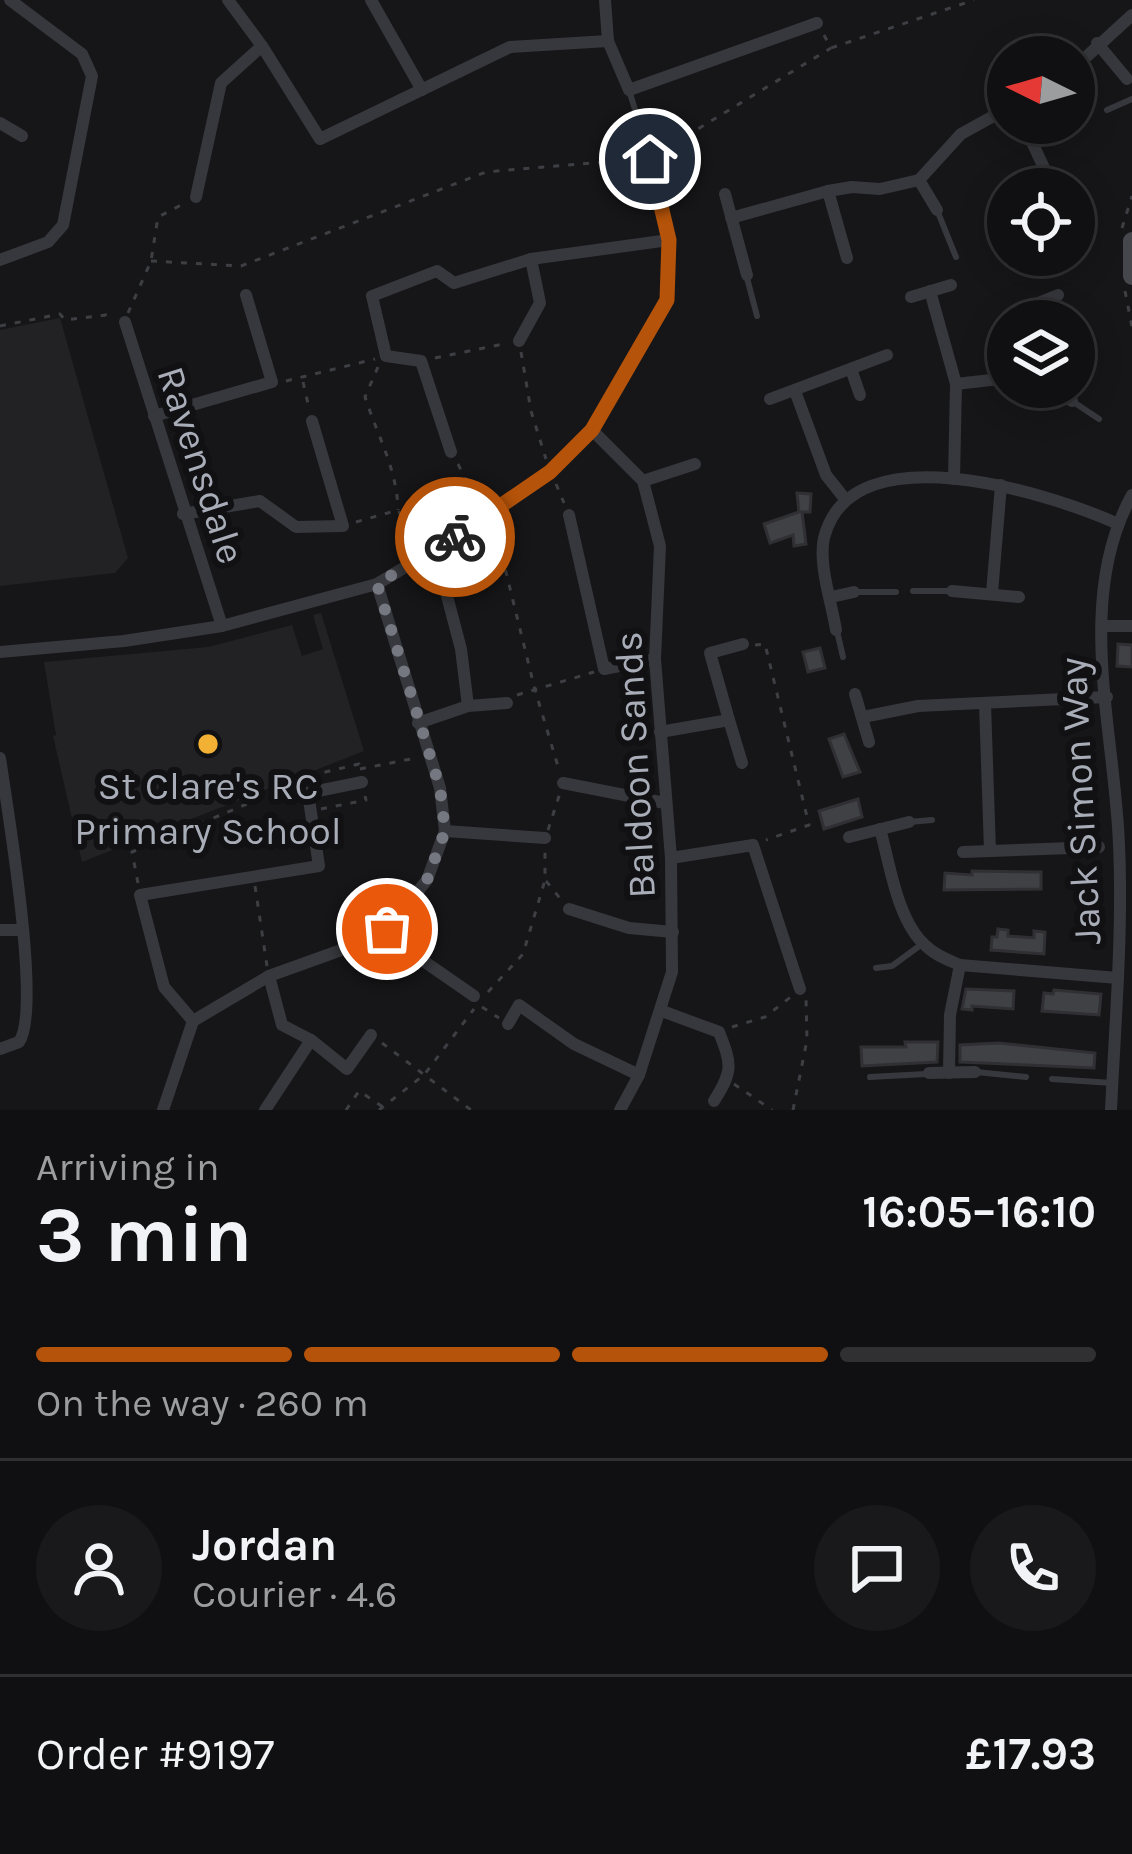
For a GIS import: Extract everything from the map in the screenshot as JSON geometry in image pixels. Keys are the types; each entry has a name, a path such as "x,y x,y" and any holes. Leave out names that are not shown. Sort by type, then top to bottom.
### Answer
{"main road":[{"path":"1132,241 1132,276"}],"street":[{"path":"0,260 48,242 63,225 92,76 82,54 10,0"},
{"path":"228,0 320,139 509,47 608,41"},
{"path":"371,0 422,90"},
{"path":"605,0 608,41 628,90 817,23"},
{"path":"1127,79 1097,43 1132,15"},
{"path":"196,197 221,82 262,46"},
{"path":"731,218 828,191 880,188 920,179 961,134 987,120"},
{"path":"3,129 22,136"},
{"path":"0,652 222,626 377,584 485,519 550,472 592,430 667,300 669,240 650,159"},
{"path":"920,179 937,210"},
{"path":"828,191 847,258"},
{"path":"725,194 747,275"},
{"path":"452,452 422,361 386,356 372,296 437,271 454,283 531,259 669,240"},
{"path":"519,341 540,303 531,259"},
{"path":"911,298 951,285"},
{"path":"930,291 956,383 954,478"},
{"path":"154,416 272,382 246,295"},
{"path":"1048,300 1058,295"},
{"name":"Ravensdale","path":"125,322 222,626"},
{"path":"770,399 887,355"},
{"path":"851,369 860,395"},
{"path":"956,383 987,380"},
{"path":"794,391 826,475 845,499"},
{"path":"184,514 260,501 296,527 343,526 312,421"},
{"path":"592,430 643,481 695,464"},
{"path":"836,630 822,544 832,514 845,499 887,481 954,478 1001,485 1048,496 1116,523"},
{"name":"Baldoon Sands","path":"620,1110 639,1075 662,1011 672,972 674,932 656,659 660,546 643,481"},
{"path":"992,593 1001,485"},
{"name":"Jack Simon Way","path":"1111,1110 1126,846 1102,626 1116,523 1132,495"},
{"path":"569,515 604,669 656,659"},
{"path":"163,1110 193,1021 269,976 387,929 427,880 445,831 440,788 377,584"},
{"path":"952,591 1019,596"},
{"path":"831,597 854,592"},
{"path":"447,596 461,649 468,706"},
{"path":"1102,626 1132,626"},
{"path":"742,764 710,653 743,644"},
{"path":"855,694 869,742"},
{"path":"863,718 917,706 1108,697"},
{"path":"418,723 468,706 507,703"},
{"path":"985,704 990,851"},
{"path":"660,732 730,721"},
{"path":"0,758 22,930 26,1030 19,1042 0,1049"},
{"path":"193,1021 164,987 140,895 319,866 308,793 361,776"},
{"path":"563,783 665,803"},
{"path":"849,837 909,822"},
{"path":"880,829 907,918 922,944 960,965 1118,978"},
{"path":"445,831 545,838"},
{"path":"671,858 753,845 800,989"},
{"path":"963,852 1099,848"},
{"path":"569,909 629,928 674,932"},
{"path":"387,929 476,1000"},
{"path":"0,930 22,930"},
{"path":"949,1073 950,1015 960,965"},
{"path":"269,976 282,1025 311,1040 346,1069 371,1035"},
{"path":"508,1024 519,1005 574,1044 639,1075"},
{"path":"662,1011 719,1032 730,1061 728,1079 714,1101"},
{"path":"265,1110 311,1040"},
{"path":"929,1073 975,1072"}],"lane":[{"path":"1107,110 1132,97 1127,79"},
{"path":"628,90 650,159"},
{"path":"937,210 956,257"},
{"path":"747,275 757,316"},
{"path":"1082,408 1099,419"},
{"path":"914,591 952,591"},
{"path":"854,592 896,592"},
{"path":"836,630 843,657"},
{"path":"909,822 932,820"},
{"path":"876,968 892,966 922,944"},
{"path":"975,1072 1026,1077"},
{"path":"870,1077 929,1073"},
{"path":"1052,1078 1112,1083"}],"path":[{"path":"151,260 241,266 486,172 650,159 831,48 974,0"},
{"path":"817,23 831,48"},
{"path":"0,326 60,314 64,320 106,315 125,322 151,260 158,217 196,197"},
{"path":"422,361 519,341 531,411 569,515"},
{"path":"272,382 302,380 386,356"},
{"path":"386,356 365,397 397,478 398,510 447,596"},
{"path":"302,380 312,421"},
{"path":"346,1110 359,1091 381,1109 424,1075 476,1000 523,954 545,880 545,838 563,783 502,556 452,452"},
{"path":"343,526 398,510"},
{"path":"743,644 765,644 809,825 753,845"},
{"path":"507,703 513,696 604,669"},
{"path":"140,895 132,852 321,773 359,764 361,776"},
{"path":"254,879 269,976"},
{"path":"545,880 569,909"},
{"path":"719,1032 765,1017 800,989 808,1003 808,1022 793,1110"},
{"path":"476,1000 508,1024"},
{"path":"371,1035 471,1110"},
{"path":"728,1079 772,1110"}],"shaded area":[{"path":"60,318 128,558 115,573 0,586 0,330"},
{"name":"St Clare's RC Primary School","path":"321,613 364,751 82,862 53,736 44,662 208,647 292,625 302,656 323,649 313,615"}],"building":[{"path":"797,493 811,494 810,512 802,512 806,544 794,546 793,535 770,543 764,524 799,512"},
{"path":"1118,644 1132,645 1132,667 1117,666"},
{"path":"820,648 825,668 808,672 803,652"},
{"path":"844,734 860,772 843,777 829,739"},
{"path":"858,799 862,817 824,829 819,811"},
{"path":"972,871 1041,872 1041,889 944,890 945,873 972,875"},
{"path":"998,929 1008,930 1008,936 1034,938 1034,931 1045,932 1044,954 991,950"},
{"path":"966,989 1014,991 1013,1009 962,1009"},
{"path":"1044,993 1101,994 1099,1015 1042,1011"},
{"path":"905,1042 938,1042 937,1062 862,1066 861,1047 906,1047"},
{"path":"998,1043 1095,1053 1094,1068 960,1062 960,1045"}],"way so far":[{"path":"387,929 427,880 445,831 440,788 377,584 455,537"}],"place":[{"name":"St Clare's RC Primary School","path":"208,744"}],"route":[{"path":"455,537 550,472 592,430 667,300 669,240 650,159"}]}
